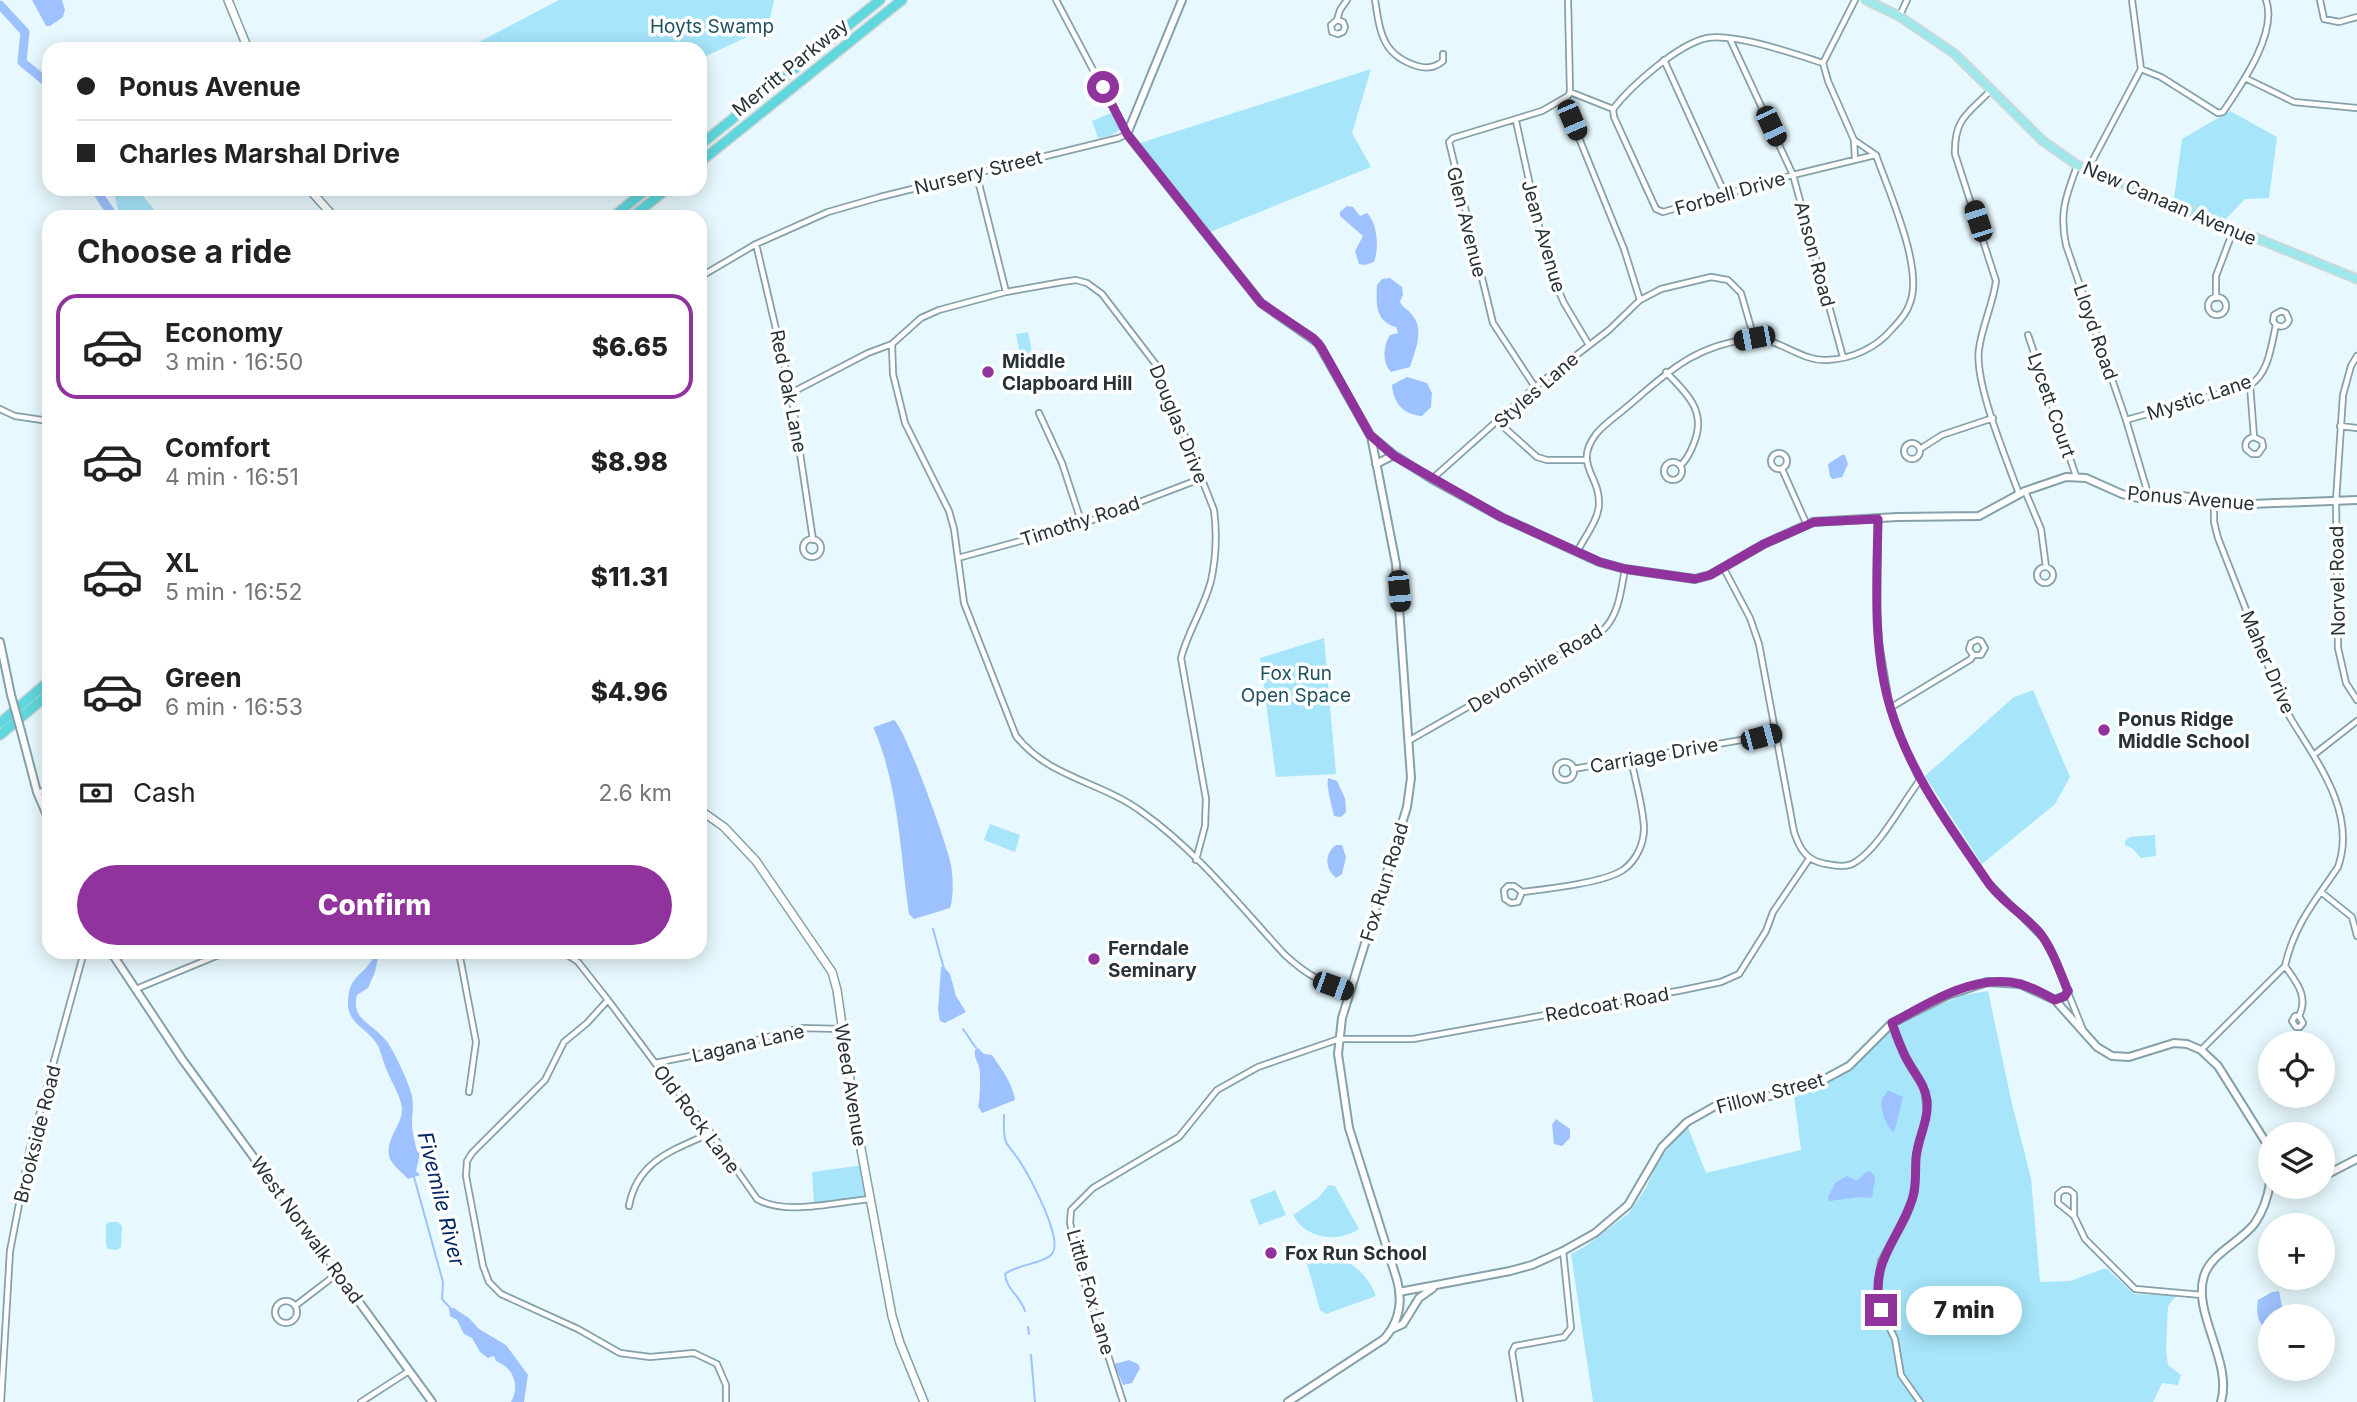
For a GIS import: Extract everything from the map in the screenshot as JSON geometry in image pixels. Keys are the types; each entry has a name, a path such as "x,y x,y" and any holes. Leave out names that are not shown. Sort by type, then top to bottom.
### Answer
{"highway":[{"name":"Merritt Parkway","path":"707,139 880,0"},
{"name":"Merritt Parkway","path":"707,156 902,0"},
{"path":"622,210 638,196"},
{"path":"641,210 658,196"},
{"path":"0,723 42,687"},
{"path":"0,735 42,700"}],"main road":[{"path":"228,0 245,42"},
{"name":"New Canaan Avenue","path":"1866,0 1899,16 1955,54 2043,141 2077,165 2357,279"},
{"path":"315,196 328,210"},
{"name":"Weed Avenue","path":"707,815 724,827 756,861 827,962 835,981 870,1199 894,1327 924,1402"}],"street":[{"path":"1055,0 1127,134 1261,303 1313,338 1321,347 1370,435 1394,456 1433,480 1501,517 1577,553 1625,569 1695,579 1710,575 1807,525 1840,519 1979,516 2022,492 2053,480 2076,476"},
{"path":"1127,134 1182,0"},
{"path":"1337,20 1347,0"},
{"path":"1375,0 1384,41 1392,54 1424,68 1437,66 1443,61 1443,54"},
{"path":"1568,0 1570,92 1613,109 1664,60 1706,38 1730,39 1823,63"},
{"path":"1855,0 1823,63 1854,140 1855,159"},
{"path":"1899,16 1908,0"},
{"path":"2088,169 2141,69 2132,0"},
{"path":"2141,69 2170,82 2218,113 2223,112 2245,78 2268,27 2270,11 2266,0"},
{"path":"2320,0 2324,19 2339,22 2357,17"},
{"name":"Anson Road","path":"1730,39 1793,175 1843,357"},
{"path":"1664,60 1725,194"},
{"path":"2245,78 2294,102 2357,108"},
{"path":"1992,89 1958,125 1955,137 1955,154 1996,281 1979,347 1978,362 1993,418 2022,492 2041,529 2046,567"},
{"name":"Glen Avenue","path":"1535,387 1493,323 1449,142 1453,138 1516,121 1563,101 1570,92"},
{"path":"1563,101 1623,248 1640,300"},
{"name":"Forbell Drive","path":"1613,109 1614,117 1656,209 1663,212 1793,175 1876,155"},
{"name":"Jean Avenue","path":"1516,121 1540,231 1557,287 1589,345"},
{"name":"Nursery Street","path":"707,273 756,244 828,212 1127,134"},
{"path":"1577,553 1600,505 1597,487 1586,460 1588,449 1597,433 1666,372 1700,353 1754,338 1809,358 1825,360 1866,351 1884,339 1911,302 1909,251 1876,155 1854,140"},
{"name":"Lloyd Road","path":"2077,165 2063,206 2062,225 2066,245 2126,420 2149,498"},
{"path":"976,172 1006,292"},
{"path":"2216,298 2216,276 2233,230"},
{"name":"Red Oak Lane","path":"756,244 791,393 813,540"},
{"name":"Styles Lane","path":"1433,480 1535,387 1622,318 1640,300 1661,289 1721,277 1728,280 1741,293 1754,338"},
{"name":"Douglas Drive","path":"791,393 868,353 892,344 921,318 939,310 1006,292 1076,280 1087,283 1102,294 1157,366 1214,510 1215,551 1211,581 1181,657 1206,799 1205,826 1196,860"},
{"name":"Mystic Lane","path":"2126,420 2250,385 2262,374 2276,325"},
{"name":"Lycett Court","path":"2028,335 2076,476"},
{"path":"892,344 893,374 905,423 949,511 964,603 1016,736 1045,764 1113,793 1142,811 1174,837 1302,970 1317,980 1350,992"},
{"name":"Norvel Road","path":"2357,356 2351,366 2343,395 2336,500 2338,648 2346,683 2357,700"},
{"path":"1666,372 1681,387 1699,416 1700,429 1680,467"},
{"path":"2250,385 2254,437"},
{"path":"0,409 15,416 42,420"},
{"path":"1039,413 1062,463 1082,524"},
{"path":"1920,449 1942,435 1993,418"},
{"path":"1498,422 1537,457 1547,460 1586,460"},
{"path":"2340,426 2357,428"},
{"name":"Fox Run Road","path":"1370,435 1396,564 1411,778 1407,807 1350,992 1339,1039 1338,1061 1349,1128 1399,1292"},
{"path":"2254,437 2260,439 2263,447 2255,454 2247,452 2245,446 2247,441 2254,437"},
{"path":"1376,464 1394,456"},
{"path":"1782,469 1807,525"},
{"name":"Ponus Avenue","path":"2076,476 2095,481 2131,497 2181,496 2251,504 2357,500"},
{"name":"Timothy Road","path":"958,558 1082,524 1200,479"},
{"name":"Maher Drive","path":"2214,499 2214,522 2218,538 2279,694 2290,718 2316,753 2340,793"},
{"path":"1878,519 1879,632 1890,708 1905,748 1920,780 1988,882 2044,939 2083,1031"},
{"path":"1723,567 1750,618 1759,644 1794,832 1799,847 1810,859 1842,867 1857,862 1876,842 1920,780"},
{"name":"Devonshire Road","path":"1410,740 1604,629 1615,612 1625,569"},
{"path":"0,642 4,685 11,695 42,804"},
{"path":"1890,708 1973,655"},
{"path":"2316,753 2357,721"},
{"name":"Carriage Drive","path":"1573,769 1776,734"},
{"path":"1522,892 1518,902 1505,899 1504,890 1507,886 1514,886 1522,892 1601,878 1622,870 1639,852 1644,827 1630,758"},
{"name":"Carriage Drive","path":"1563,762 1570,764 1573,769 1572,776 1565,780 1559,778 1556,771 1558,765 1563,762"},
{"path":"37,792 42,792"},
{"path":"2258,1130 2218,1066 2201,1050 2285,966 2295,931 2342,861 2349,835 2348,818"},
{"name":"Redcoat Road","path":"1339,1039 1413,1039 1721,982 1739,974 1766,931 1773,912 1810,859"},
{"path":"2321,892 2352,917 2357,936"},
{"name":"Brookside Road","path":"1,1402 10,1251 29,1153 82,959"},
{"name":"West Norwalk Road","path":"116,959 182,1059 432,1402"},
{"path":"136,989 209,959"},
{"path":"460,959 476,1042 469,1093"},
{"name":"Old Rock Lane","path":"573,959 712,1133 748,1189 765,1204 787,1208 870,1199"},
{"path":"2285,966 2300,986 2303,1008 2299,1016"},
{"name":"Fillow Street","path":"1399,1292 1526,1267 1563,1251 1595,1233 1628,1205 1662,1147 1687,1122 1732,1100 1770,1096 1823,1080 1849,1066 1892,1023 1948,995 1987,982 2020,984 2055,1000 2102,1051 2118,1057 2134,1056 2174,1043 2184,1043 2201,1050"},
{"path":"2055,1000 2065,996 2068,991"},
{"path":"608,1000 587,1023 564,1042 545,1080 480,1143 467,1161 466,1176 483,1266 489,1282 501,1294 578,1329 620,1353 650,1357 694,1353 717,1364 726,1385 726,1402"},
{"path":"1892,1023 1904,1054 1924,1088 1927,1112 1916,1155 1915,1191 1906,1217 1881,1261 1878,1293 1881,1310 1895,1339 1901,1375 1920,1402"},
{"name":"Lagana Lane","path":"655,1063 725,1049 800,1028 842,1030"},
{"name":"Little Fox Lane","path":"1123,1402 1085,1284 1070,1223 1071,1210 1093,1188 1178,1138 1217,1090 1229,1082 1258,1067 1339,1039"},
{"path":"629,1206 632,1187 652,1163 712,1133"},
{"path":"2335,1170 2357,1159"},
{"path":"2074,1216 2074,1194 2063,1190 2058,1194 2058,1203 2074,1216 2085,1239 2135,1289 2202,1295"},
{"path":"2221,1402 2224,1390 2222,1374 2202,1295 2204,1276 2210,1265 2255,1223 2267,1199"},
{"path":"1520,1402 1512,1353 1515,1346 1564,1337 1571,1328 1563,1251"},
{"path":"295,1306 338,1273"},
{"path":"1288,1402 1403,1324 1419,1298 1434,1286"},
{"path":"1392,1329 1399,1308 1399,1292"},
{"path":"286,1301 295,1306 296,1316 291,1321 278,1319 275,1312 280,1303 286,1301"},
{"path":"1399,1308 1413,1308"},
{"path":"361,1402 409,1371"}],"green space":[{"name":"Hoyts Swamp","path":"559,0 774,0 768,27 707,56 707,42 479,42"},
{"path":"1371,69 1352,133 1371,167 1210,232 1167,176 1134,145"},
{"path":"2230,111 2277,137 2269,198 2245,199 2223,222 2174,199 2182,139"},
{"path":"1113,112 1122,129 1098,138 1092,121"},
{"path":"115,196 144,196 154,210 118,210"},
{"path":"1028,332 1033,357 1021,359 1016,334"},
{"name":"Fox Run Open Space","path":"1324,638 1336,774 1276,777 1260,658"},
{"path":"2033,690 2070,777 2055,804 1982,864 1925,776 2014,697"},
{"path":"990,824 1020,835 1015,852 984,840"},
{"path":"2155,835 2156,856 2141,858 2125,845 2125,841 2130,837"},
{"path":"1988,991 2031,1178 2040,1282 2070,1281 2106,1268 2134,1294 2176,1296 2168,1306 2166,1349 2168,1365 2181,1375 2178,1385 2162,1383 2153,1402 1593,1402 1571,1254 1586,1246 1629,1213 1646,1188 1658,1161 1687,1125 1706,1173 1801,1150 1794,1096 1847,1072 1898,1023 1963,995"},
{"path":"864,1165 869,1196 814,1203 812,1172"},
{"path":"1329,1185 1335,1186 1359,1229 1332,1237 1314,1234 1298,1223 1293,1215 1318,1198"},
{"path":"1275,1190 1286,1215 1259,1225 1250,1200"},
{"path":"118,1222 122,1226 121,1247 117,1250 108,1249 106,1245 106,1224"},
{"path":"1322,1256 1340,1259 1355,1267 1362,1273 1376,1296 1326,1314 1320,1310 1306,1260"}],"shaded area":[{"path":"32,0 62,0 65,10 63,17 46,26"},
{"path":"1347,206 1353,207 1360,216 1367,213 1371,218 1377,244 1374,262 1359,264 1355,251 1363,236 1340,216 1340,212"},
{"path":"1390,278 1402,287 1400,302 1418,327 1410,367 1391,372 1386,364 1385,349 1390,335 1398,333 1396,327 1380,316 1377,298 1377,285 1382,279"},
{"path":"1407,377 1427,383 1432,393 1431,407 1422,416 1405,410 1395,397 1392,385"},
{"path":"1845,455 1848,464 1842,477 1833,479 1830,477 1828,464"},
{"path":"894,720 907,743 925,788 951,865 953,893 950,908 914,919 909,914 894,797 874,729"},
{"path":"1328,778 1337,781 1345,798 1346,812 1341,817 1334,816 1328,792"},
{"path":"1336,845 1342,845 1346,857 1342,874 1336,878 1327,862 1329,853"},
{"path":"373,959 378,959 368,988 357,995 357,1011 390,1046 410,1091 413,1103 412,1130 420,1154 416,1171 420,1175 408,1179 392,1162 389,1152 391,1139 400,1121 400,1099 376,1042 349,1013 350,988"},
{"path":"941,967 950,974 956,996 966,1012 945,1023 940,1021 938,1011"},
{"path":"978,1048 984,1054 992,1055 1009,1082 1015,1100 982,1113 978,1106 980,1074 975,1050"},
{"path":"1888,1090 1903,1097 1893,1132 1886,1122 1882,1107 1882,1099"},
{"path":"1556,1119 1570,1129 1570,1138 1562,1146 1554,1144 1552,1125"},
{"path":"1870,1171 1875,1177 1872,1198 1829,1201 1828,1197 1836,1182 1847,1176 1857,1181"},
{"path":"2279,1291 2282,1304 2258,1304 2258,1315 2257,1307 2258,1300"},
{"path":"449,1308 454,1308 479,1329 506,1345 528,1375 524,1402 511,1402 515,1383 510,1372 496,1361 494,1356 488,1358 480,1352 472,1338 464,1334 457,1320 450,1316"},
{"path":"1129,1360 1140,1368 1132,1383 1123,1385 1114,1364"}],"waterway":[{"name":"Fivemile River","path":"0,5 25,32 22,62 42,78"},
{"name":"Fivemile River","path":"100,196 109,210"},
{"path":"933,929 944,969"},
{"path":"963,1029 976,1048"},
{"path":"1004,1115 1006,1142 1037,1193 1054,1237 1051,1255 1005,1274 1008,1284 1025,1311"},
{"name":"Fivemile River","path":"414,1177 443,1282 442,1299 451,1309"},
{"path":"1028,1327 1029,1334"},
{"path":"1031,1355 1035,1402"}],"place":[{"name":"Middle Clapboard Hill","path":"988,372"},
{"name":"Ponus Ridge Middle School","path":"2104,730"},
{"name":"Ferndale Seminary","path":"1094,959"},
{"name":"Fox Run School","path":"1271,1253"}],"route":[{"path":"1103,87 1127,134 1261,303 1313,338 1321,347 1370,435 1394,456 1433,480 1501,517 1600,562 1687,579 1710,575 1764,544 1814,522 1878,519 1877,611 1883,670 1890,708 1905,748 1920,780 1988,882 2044,939 2068,991 2065,996 2055,1000 2020,984 1987,982 1928,1003 1892,1023 1904,1054 1924,1088 1927,1112 1916,1155 1913,1199 1881,1261 1878,1293 1881,1310"}]}
